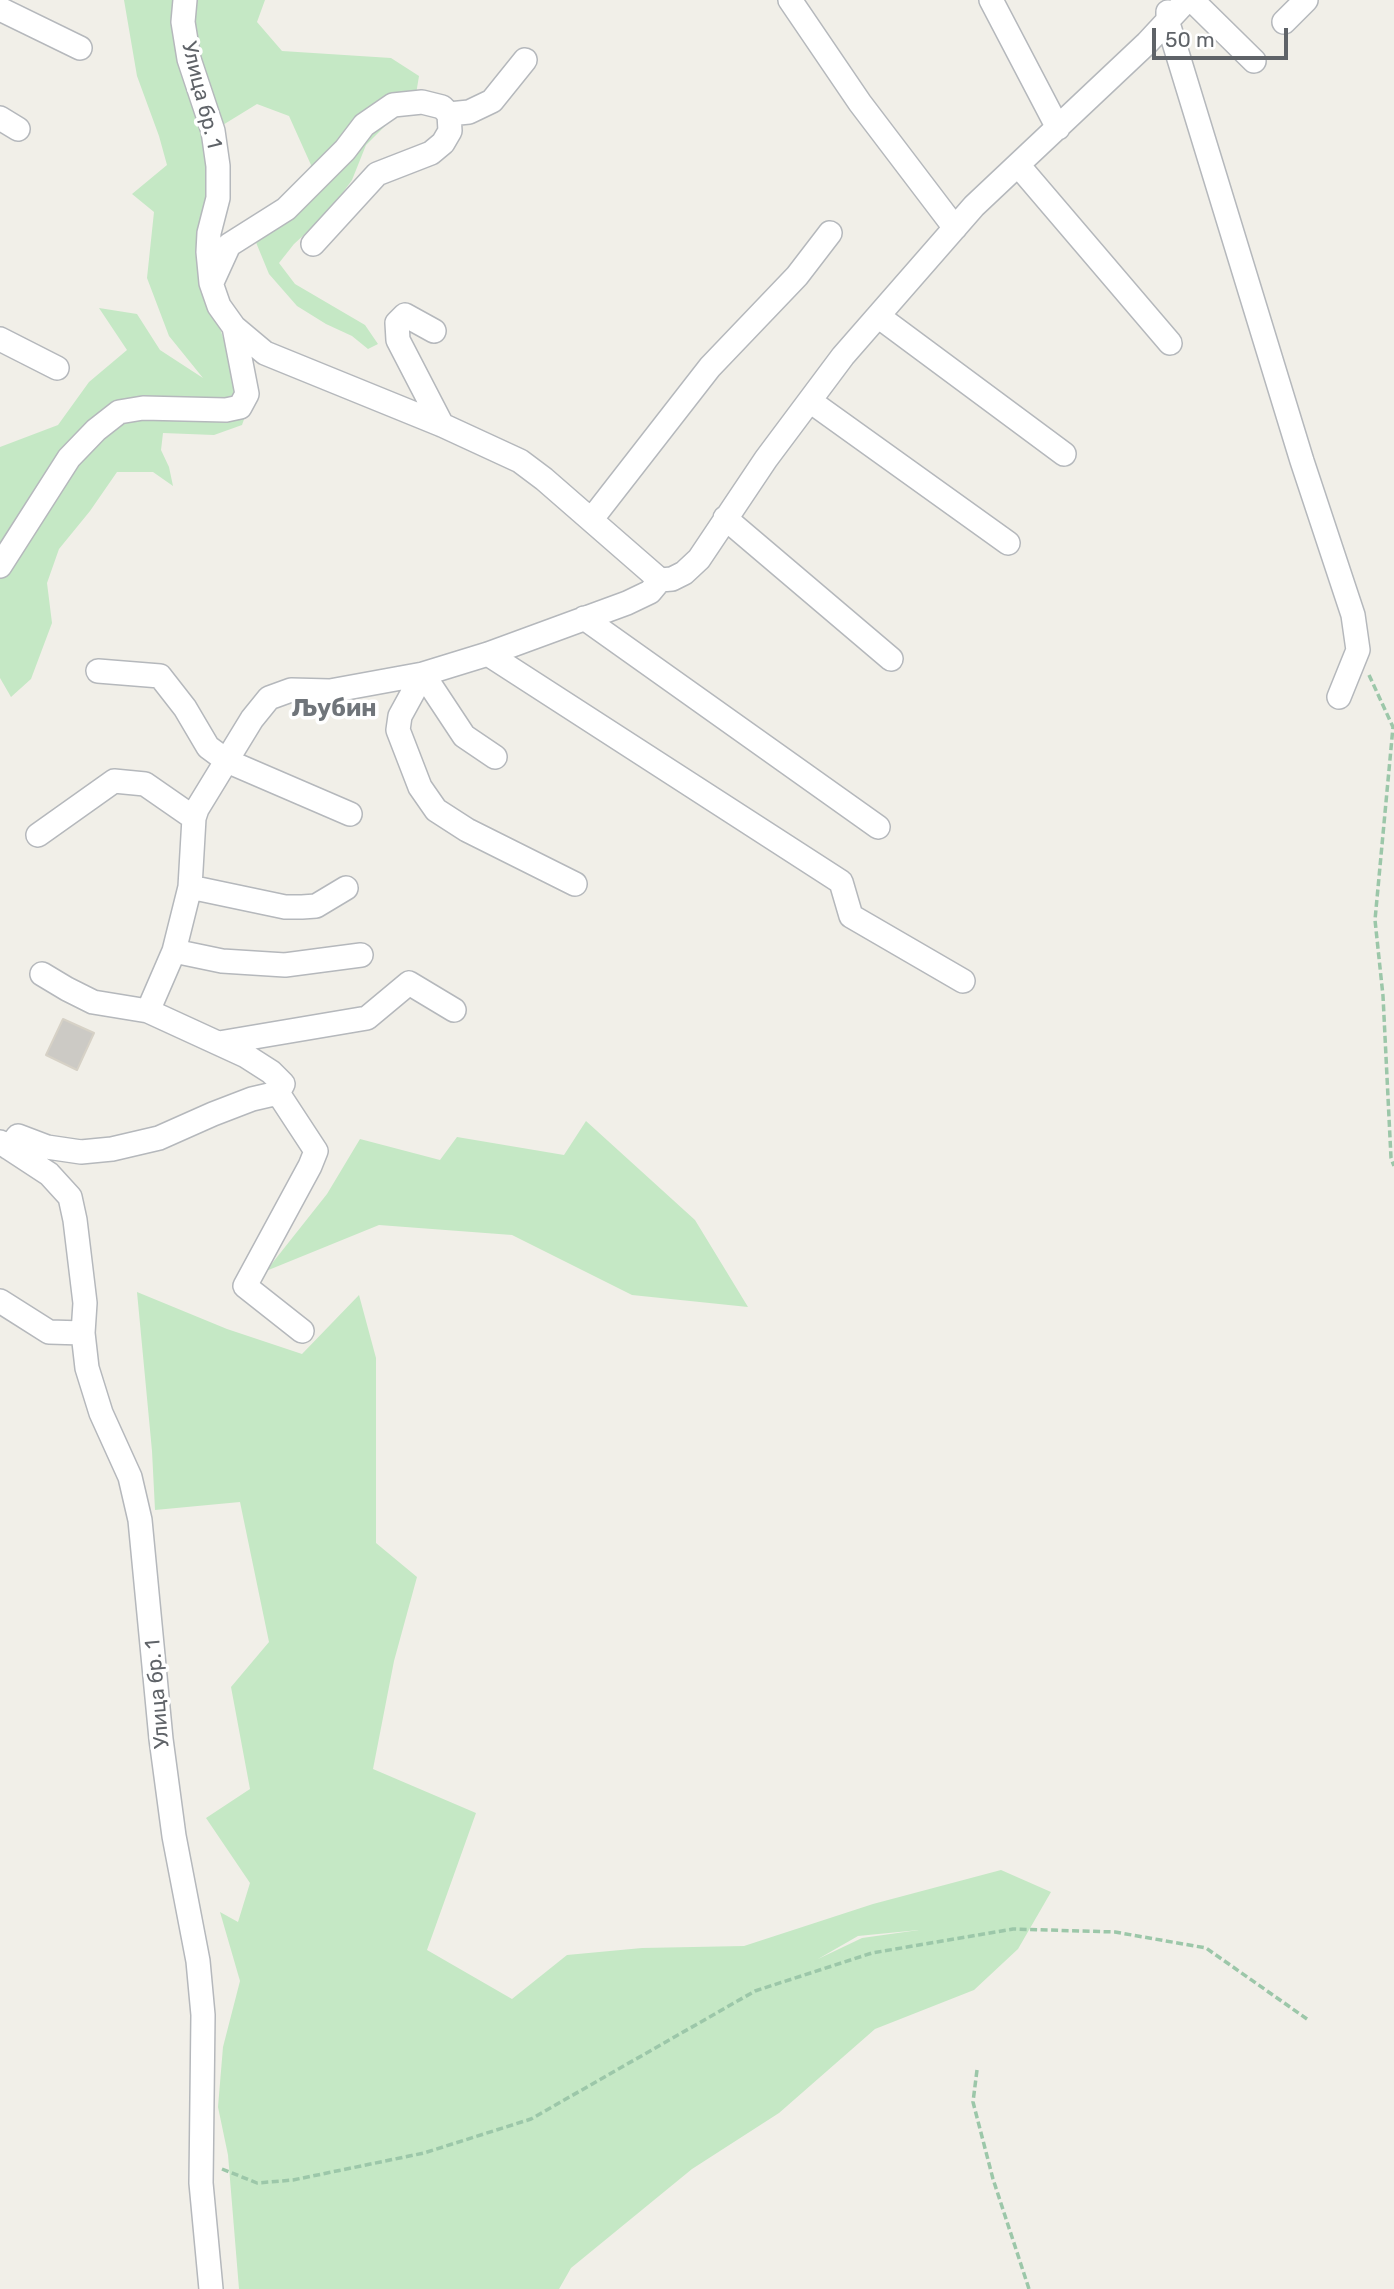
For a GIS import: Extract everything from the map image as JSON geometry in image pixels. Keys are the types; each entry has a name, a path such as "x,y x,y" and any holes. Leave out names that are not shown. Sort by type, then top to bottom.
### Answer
{"street":[{"name":"Улица бр. 1","path":"0,566 69,458 96,430 119,412 142,408 226,410 240,407 247,394 234,327 219,306 212,283 208,252 209,233 218,198 218,166 213,131 189,60 183,22 185,0"},
{"path":"790,0 860,103 955,228"},
{"path":"991,0 1058,128"},
{"path":"148,1011 174,951 190,887 194,818 201,800 252,719 269,698 291,690 330,691 423,674 488,654 627,603 650,592 660,580 671,579 684,573 699,559 725,518 843,356 974,206 1058,128 1168,11 1190,0 1254,61"},
{"path":"1284,22 1306,0"},
{"path":"0,9 80,48"},
{"path":"1168,11 1303,461 1353,615 1358,650 1339,697"},
{"path":"449,114 470,113 492,101 525,60"},
{"path":"212,283 229,245 286,209 345,150 364,125 393,105 422,102 442,107 449,114 450,131 443,143 431,153 377,174 313,244"},
{"path":"1018,165 1170,343"},
{"path":"591,520 710,367 797,276 830,233"},
{"path":"434,331 405,315 397,323 398,340 442,425"},
{"path":"878,316 1064,454"},
{"path":"234,327 265,354 442,425 520,461 660,580"},
{"path":"0,338 57,368"},
{"path":"810,401 1008,543"},
{"path":"725,518 891,659"},
{"path":"583,618 878,827"},
{"path":"488,654 841,882 851,916 963,981"},
{"path":"98,671 160,676 185,708 208,747 227,761 350,814"},
{"path":"423,674 464,736 495,757"},
{"path":"423,674 400,716 398,730 419,787 436,810 467,830 575,884"},
{"path":"38,835 114,781 145,783 194,818"},
{"path":"190,887 285,907 316,906 346,888"},
{"path":"174,951 222,961 285,965 361,956"},
{"path":"5,1145 18,1136 47,1147 81,1152 112,1149 159,1138 252,1099 278,1093 283,1084 271,1072 219,1043 148,1011 93,1002 42,974"},
{"path":"219,1043 367,1017 409,983 454,1010"},
{"path":"278,1093 316,1151 245,1286 302,1331"},
{"name":"Улица бр. 1","path":"5,1145 48,1174 70,1197 85,1303 83,1333 87,1368 97,1402 130,1477 140,1520 161,1740 174,1836 198,1961 202,2001 201,2183 211,2289"},
{"path":"0,1301 49,1332 83,1333"}],"path":[{"path":"1358,650 1393,727 1375,920 1383,996 1391,1158 1394,1166"},
{"path":"201,2160 257,2183 293,2180 424,2153 531,2119 755,1991 872,1953 1013,1929 1115,1932 1206,1948 1307,2019"},
{"path":"978,2070 973,2102 996,2190 1028,2289"}],"green space":[{"path":"124,0 265,0 257,22 282,51 391,58 419,76 414,106 389,122 366,145 352,180 328,213 294,244 279,263 295,284 365,325 378,344 368,349 352,336 297,306 269,274 255,240 295,209 311,165 289,116 257,104 213,131 205,285 226,346 232,383 247,411 242,425 214,435 163,433 161,450 169,467 173,486 153,472 117,472 59,549 47,583 52,623 31,679 11,697 0,678 0,447 58,425 89,382 127,350 99,308 137,314 160,350 203,378 169,336 147,278 154,212 132,194 167,165 137,76"},
{"path":"586,1121 695,1220 748,1307 632,1295 512,1235 379,1225 266,1271 327,1194 360,1139 440,1160 457,1137 564,1155"},
{"path":"137,1292 227,1329 302,1354 359,1295 376,1358 376,1543 417,1577 394,1661 373,1769 476,1813 427,1950 512,1999 567,1955 642,1948 744,1946 873,1904 1001,1870 1051,1892 1018,1949 974,1990 875,2029 779,2113 692,2169 571,2268 559,2289 239,2289 228,2155 218,2107 223,2047 240,1981 220,1912 238,1922 250,1883 206,1818 250,1789 231,1687 269,1642 240,1502 155,1510","holes":["919,1930 862,1938 818,1959 858,1936"]}],"building":[{"path":"63,1019 94,1033 77,1070 46,1055"}],"district":[{"name":"Љубин","path":"334,709"}]}
